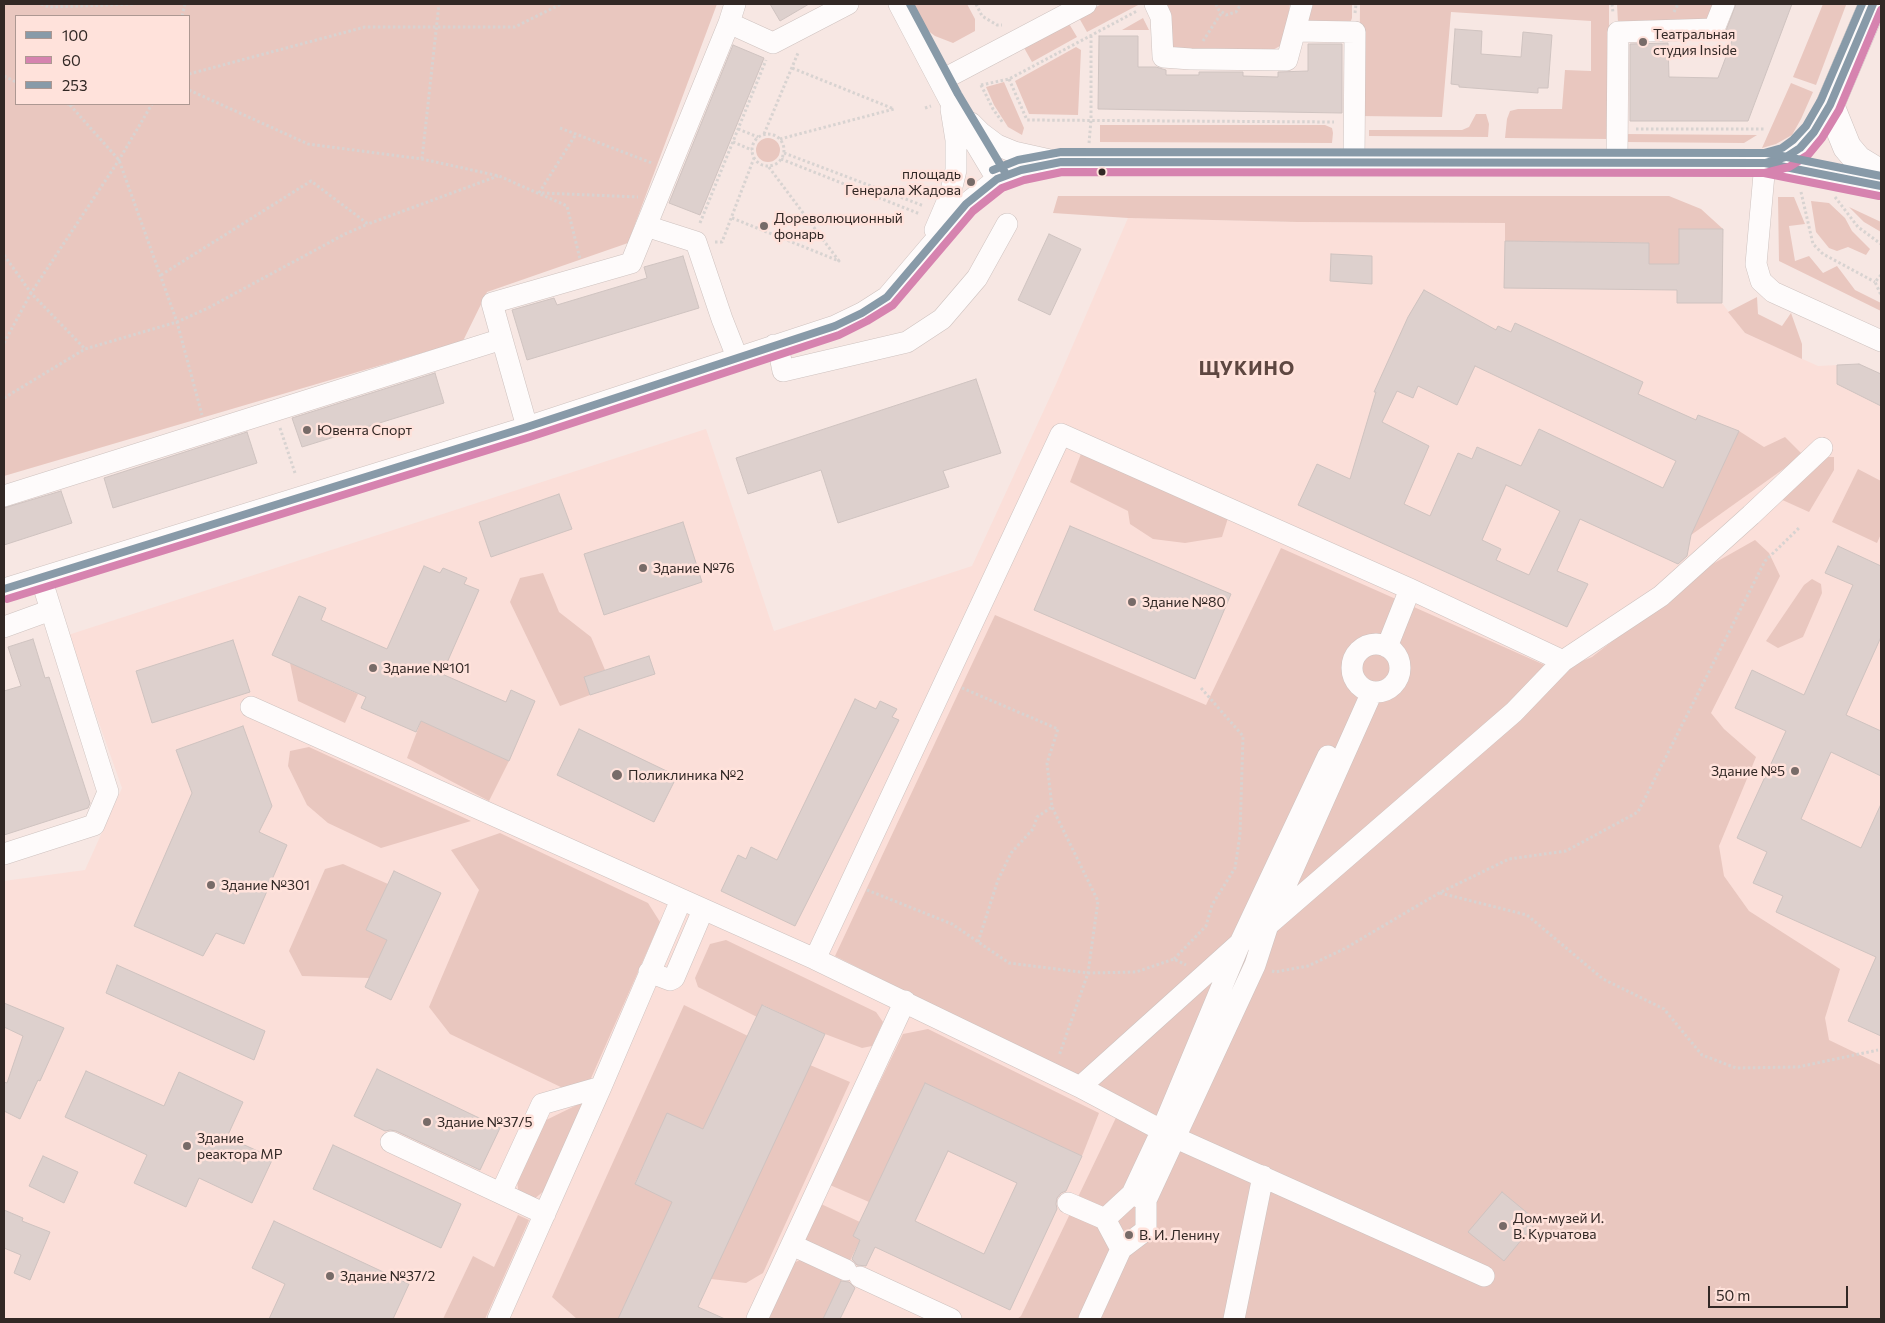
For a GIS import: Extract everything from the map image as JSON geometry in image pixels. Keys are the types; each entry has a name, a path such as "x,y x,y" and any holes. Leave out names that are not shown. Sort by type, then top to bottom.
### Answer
{"main road":[{"path":"1873,4 1830,104 1847,147 1858,160 1881,174"}],"street":[{"path":"527,426 492,303 631,263 732,13 773,43 848,4"},
{"path":"899,4 944,90 997,179"},
{"path":"944,90 1086,4"},
{"path":"1148,6 1161,17 1163,57 1287,60 1302,4"},
{"path":"1617,162 1618,32 1714,29 1724,4"},
{"path":"1295,31 1355,32 1354,164"},
{"path":"944,90 981,133 997,145 1014,152 1061,162"},
{"path":"928,247 950,195 956,170 956,140 944,90"},
{"path":"1765,164 1786,157 1800,148 1814,132 1830,104"},
{"path":"4,589 527,426 836,326 862,313 886,297 966,204 997,179 1020,170 1061,162 1354,164 1617,162 1765,164 1881,186"},
{"path":"1765,164 1756,264 1761,281 1773,292 1881,341"},
{"path":"774,345 780,356 783,371 907,342 942,319 977,278 1007,224"},
{"path":"646,226 694,242 737,357"},
{"path":"4,496 502,339"},
{"path":"815,959 1061,434 1410,589 1563,661"},
{"path":"1080,1087 1240,943 1268,925 1514,712 1563,661 1661,596 1752,515 1822,448"},
{"path":"4,854 94,825 108,792 41,578"},
{"path":"1387,646 1410,589"},
{"path":"4,626 51,610"},
{"path":"1372,644 1387,646 1393,651 1400,664 1397,679 1387,689 1380,692 1366,689 1352,673 1353,658 1358,651 1372,644"},
{"path":"1105,1219 1139,1197 1255,965 1268,925 1366,689"},
{"path":"1169,1134 1240,943 1366,689"},
{"path":"251,707 815,959 1080,1087 1169,1134 1484,1276"},
{"path":"498,1319 601,1087 681,900"},
{"path":"649,972 670,980 674,978 703,910"},
{"path":"757,1319 905,1001"},
{"path":"500,1194 542,1104 601,1087"},
{"path":"391,1142 545,1214"},
{"path":"1234,1319 1263,1176"},
{"path":"1089,1319 1121,1249 1146,1230 1139,1197"},
{"path":"1068,1203 1105,1219 1121,1249"},
{"path":"792,1245 951,1319"}],"path":[{"path":"41,4 49,6 136,4"},
{"path":"422,160 440,4"},
{"path":"190,74 365,27 516,27 561,4"},
{"path":"976,4 982,16 997,25 1006,25"},
{"path":"1216,4 1218,9 1226,15 1236,12 1241,4"},
{"path":"925,108 944,90 972,87 1009,79 1148,6"},
{"path":"1191,59 1222,12"},
{"path":"764,134 809,24"},
{"path":"1089,143 1091,35"},
{"path":"754,158 722,242 694,242 773,43"},
{"path":"780,139 894,109 792,68"},
{"path":"1009,79 1027,120 1355,122"},
{"path":"981,85 993,109 1008,130"},
{"path":"190,90 308,144 422,160 499,176 567,206 584,277"},
{"path":"70,105 119,160 177,322 206,432"},
{"path":"4,343 30,294 119,160 151,105"},
{"path":"560,128 669,169"},
{"path":"738,129 758,137"},
{"path":"1616,129 1765,130"},
{"path":"538,193 576,134"},
{"path":"764,134 773,134 780,139 784,146 784,153 776,164 768,166 760,164 754,158 753,143 764,134"},
{"path":"733,142 752,150"},
{"path":"784,153 924,206"},
{"path":"781,159 921,214"},
{"path":"732,218 839,261 768,166"},
{"path":"4,398 86,349 177,322 208,308 344,234 499,176"},
{"path":"161,276 311,181 368,224"},
{"path":"1801,192 1813,244 1823,254 1875,282 1881,295"},
{"path":"538,193 658,197"},
{"path":"1834,196 1858,227 1881,243"},
{"path":"4,255 30,294 86,349"},
{"path":"1875,282 1881,275"},
{"path":"275,411 294,473"},
{"path":"1255,965 1275,972 1308,966 1344,950 1439,893 1509,860 1566,851 1638,812 1764,561 1800,527"},
{"path":"945,681 1058,729 1047,763 1052,807 1098,901 1088,973 1053,1074"},
{"path":"851,883 952,924 1009,963 1088,973 1136,972 1174,959 1206,926 1212,905 1235,868 1240,835 1243,736 1201,688"},
{"path":"978,942 998,880 1011,853 1033,829 1037,817 1052,807"},
{"path":"1439,893 1527,916 1602,978 1664,1009 1702,1055 1736,1068 1798,1067 1878,1050"},
{"path":"1174,959 1207,974"}],"shaded area":[{"path":"4,4 717,4 628,243 487,292 463,341 4,476"},
{"path":"911,4 967,4 975,19 975,31 953,43 935,36 923,27"},
{"path":"1102,4 1140,4 1087,32 1078,16"},
{"path":"1162,4 1290,4 1287,26 1280,46 1269,52 1173,50"},
{"path":"1309,4 1352,4 1352,18 1348,28 1306,27"},
{"path":"1360,4 1609,4 1609,139 1505,138 1510,111 1518,109 1562,109 1565,70 1591,71 1591,21 1451,12 1442,117 1359,116"},
{"path":"1617,4 1717,4 1710,22 1618,23"},
{"path":"1823,4 1846,5 1816,85 1793,77"},
{"path":"1143,18 1149,30 1122,30"},
{"path":"1068,22 1077,37 1032,62 1023,46"},
{"path":"1076,47 1081,50 1078,115 1029,114 1015,81"},
{"path":"1004,82 1024,128 1022,135 1008,127 994,105 986,87"},
{"path":"1791,83 1813,92 1801,119 1792,135 1776,144 1762,148"},
{"path":"1476,114 1486,114 1489,124 1488,137 1369,136 1369,130 1462,130 1469,127"},
{"path":"1100,125 1325,125 1332,128 1333,133 1332,143 1100,142"},
{"path":"1624,134 1757,135 1744,143 1625,142"},
{"path":"768,138 776,142 780,150 776,158 768,162 760,158 756,150 760,142"},
{"path":"1058,196 1669,196 1701,209 1723,229 1679,229 1679,264 1649,264 1648,243 1505,241 1505,223 1297,222 1128,218 1053,213"},
{"path":"1778,197 1794,197 1805,224 1789,226 1795,261 1809,256 1823,273 1837,266 1855,290 1881,303 1881,311 1779,261"},
{"path":"1811,201 1829,203 1845,218 1852,231 1870,249 1866,255 1848,247 1837,251 1829,248 1816,232"},
{"path":"1849,207 1881,222 1881,232 1864,222"},
{"path":"1128,218 1298,222 1505,223 1505,241 1649,243 1679,229 1723,229 1722,303 1745,333 1818,366 1859,364 1881,374 1881,1319 4,1319 4,881 85,870 122,788 68,635 706,429 774,631 972,566 1056,384"},
{"path":"1757,297 1758,314 1782,326 1791,313 1802,344 1802,359 1745,333 1728,312"},
{"path":"1739,431 1764,447 1785,437 1803,455 1691,535"},
{"path":"1081,454 1228,518 1222,537 1185,543 1153,539 1130,524 1128,511 1070,482"},
{"path":"1824,457 1834,457 1834,470 1809,512 1778,498"},
{"path":"1858,469 1881,481 1881,534 1877,543 1832,522"},
{"path":"1755,540 1769,553 1780,576 1711,713 1724,729 1756,757 1719,846 1724,876 1749,911 1840,969 1825,1018 1829,1040 1881,1065 1881,1319 1249,1319 1235,1315 1229,1319 1017,1319 1021,1316 1124,1101 835,956 995,615 1206,705 1281,548 1558,671 1592,657 1709,566"},
{"path":"543,573 559,612 591,637 605,670 584,677 590,695 560,706 510,602 520,578"},
{"path":"1812,579 1821,584 1822,593 1803,637 1778,648 1766,641 1804,585"},
{"path":"290,663 358,694 345,723 298,701"},
{"path":"421,721 509,761 489,801 407,758"},
{"path":"309,747 471,821 381,848 328,823 307,805 288,766 290,751"},
{"path":"500,833 648,903 660,922 588,1085 567,1090 450,1034 429,1007 479,890 451,850"},
{"path":"343,864 388,884 366,930 387,940 370,978 302,976 289,951 325,869"},
{"path":"726,940 876,1012 883,1022 872,1046 862,1048 825,1034 763,1005 757,1017 698,987 695,978 710,944"},
{"path":"684,1005 748,1036 703,1129 667,1114 635,1183 672,1202 618,1319 577,1319 552,1297"},
{"path":"928,1029 1099,1113 1082,1156 925,1083 869,1202 830,1185 903,1034"},
{"path":"810,1065 850,1082 763,1273 746,1283 711,1279"},
{"path":"585,1101 546,1189 532,1201 519,1195 516,1175 540,1123"},
{"path":"821,1204 860,1222 853,1236 860,1240 849,1263 804,1241"},
{"path":"518,1215 529,1220 485,1319 443,1319 473,1256 494,1267"},
{"path":"800,1260 842,1279 823,1319 764,1319 789,1265"}],"building":[{"path":"770,4 809,4 780,21"},
{"path":"1736,4 1792,4 1748,121 1630,121 1630,44 1668,43 1669,77 1718,78 1733,38 1724,36"},
{"path":"1455,29 1482,31 1481,54 1521,57 1523,32 1552,35 1548,88 1538,88 1538,93 1459,87 1459,85 1451,84"},
{"path":"1099,36 1138,36 1138,67 1156,67 1166,70 1166,75 1199,75 1199,72 1243,72 1243,76 1278,77 1278,72 1308,71 1308,44 1342,44 1342,113 1098,109"},
{"path":"733,45 764,58 700,215 669,203"},
{"path":"1679,229 1723,229 1722,303 1677,303 1677,290 1504,288 1505,241 1649,243 1649,264 1679,264"},
{"path":"1049,234 1081,249 1050,315 1018,300"},
{"path":"1331,254 1372,256 1372,284 1330,281"},
{"path":"683,256 699,308 527,360 512,310 554,298 557,305 647,278 644,267"},
{"path":"1424,290 1496,330 1498,326 1511,332 1515,323 1643,382 1638,394 1696,420 1698,415 1739,431 1691,535 1687,556 1678,564 1580,519 1557,571 1588,584 1567,627 1298,505 1317,464 1350,479 1376,392 1374,392 1408,317","holes":["1475,366 1676,461 1663,488 1539,429 1521,466 1477,447 1472,459 1458,453 1430,516 1404,504 1429,446 1382,422 1397,391 1413,398 1418,386 1457,405","1506,485 1560,511 1529,575 1496,560 1501,549 1482,540"]},
{"path":"1859,364 1881,374 1881,406 1837,384 1837,365"},
{"path":"435,373 444,403 302,447 292,418"},
{"path":"976,379 1001,453 943,471 949,487 838,523 821,470 748,494 736,458"},
{"path":"247,432 257,463 113,508 104,478"},
{"path":"61,491 72,523 4,545 4,508"},
{"path":"559,494 572,529 491,557 479,522"},
{"name":"Здание №76","path":"683,522 702,582 604,615 584,554"},
{"name":"Здание №80","path":"1070,526 1231,594 1195,679 1034,610"},
{"name":"Здание №5","path":"1838,546 1881,566 1881,637 1846,715 1881,731 1881,776 1831,752 1801,819 1861,848 1881,804 1881,1036 1848,1021 1876,957 1776,912 1783,896 1753,883 1767,852 1737,838 1786,731 1735,708 1752,670 1804,695 1853,585 1825,573"},
{"name":"Здание №101","path":"424,566 440,573 443,568 467,578 464,584 479,590 442,674 506,702 511,690 535,701 509,761 421,721 416,732 361,708 366,697 272,655 299,596 326,608 321,620 387,649"},
{"path":"33,639 45,678 49,677 90,803 88,808 4,835 4,691 21,686 8,647"},
{"path":"233,640 250,692 152,723 136,671"},
{"path":"649,656 655,674 590,695 584,677"},
{"path":"855,699 876,709 880,701 897,709 892,717 899,720 795,926 721,891 738,855 746,859 751,847 777,860"},
{"name":"Здание №301","path":"243,726 272,806 259,832 287,845 244,944 216,933 203,956 134,926 192,793 176,750"},
{"name":"Поликлиника №2","path":"579,729 677,776 654,822 557,775"},
{"path":"394,871 441,893 391,1000 365,987 387,940 366,930"},
{"path":"117,965 265,1031 254,1060 106,993"},
{"path":"4,1003 64,1028 20,1119 4,1111 4,1082 7,1083 23,1036 4,1027"},
{"path":"762,1005 825,1034 698,1307 725,1319 618,1319 672,1202 635,1184 667,1113 703,1129"},
{"name":"Здание №37/5","path":"377,1069 500,1128 480,1170 396,1131 385,1131 354,1116"},
{"name":"Здание реактора МР","path":"86,1071 164,1106 179,1072 243,1102 227,1137 273,1158 252,1203 199,1178 186,1207 134,1183 147,1155 65,1117"},
{"path":"925,1083 1082,1156 1066,1191 1057,1198 1057,1209 1010,1310 875,1247 866,1266 857,1265 852,1259 860,1240 853,1236","holes":["948,1151 1017,1183 984,1254 915,1221"]},
{"path":"333,1145 461,1204 441,1248 313,1189"},
{"path":"43,1156 78,1172 64,1203 29,1186"},
{"name":"Дом-музей И. В. Курчатова","path":"1502,1192 1537,1221 1504,1261 1468,1232"},
{"path":"4,1210 23,1218 22,1221 50,1232 30,1280 14,1273 21,1255 4,1248"},
{"name":"Здание №37/2","path":"274,1221 409,1284 393,1319 269,1319 285,1284 252,1268"},
{"path":"841,1281 849,1282 855,1288 840,1319 823,1319"}],"transit line":[{"name":"253","path":"910,4 958,94 1006,174"},
{"name":"253","path":"993,170 1018,160 1061,152 1764,153 1782,148 1793,140 1806,126 1821,100 1862,4"},
{"name":"100","path":"4,589 527,427 835,326 862,313 887,297 966,204 997,179 1021,170 1061,162 1765,163 1786,157 1800,148 1814,132 1830,105 1873,4"},
{"name":"60","path":"7,599 530,437 839,335 893,305 973,211 1002,188 1024,180 1062,172 1765,173 1789,167 1808,155 1822,138 1839,110 1881,10"},
{"name":"253","path":"1749,153 1767,153 1881,176"},
{"name":"100","path":"1749,163 1765,163 1881,186"},
{"name":"60","path":"1749,173 1764,173 1879,196"}],"place":[{"name":"Театральная студия Inside","path":"1643,42"},
{"name":"площадь Генерала Жадова","path":"971,182"},
{"name":"Дореволюционный фонарь","path":"764,226"},
{"name":"Ювента Спорт","path":"307,430"},
{"name":"Здание №76","path":"643,568"},
{"name":"Здание №80","path":"1132,602"},
{"name":"Здание №101","path":"373,668"},
{"name":"Здание №5","path":"1795,771"},
{"name":"Поликлиника №2","path":"617,775"},
{"name":"Здание №301","path":"211,885"},
{"name":"Здание №37/5","path":"427,1122"},
{"name":"Здание реактора МР","path":"187,1146"},
{"name":"Дом-музей И. В. Курчатова","path":"1503,1226"},
{"name":"В. И. Ленину","path":"1129,1235"},
{"name":"Здание №37/2","path":"330,1276"}],"district":[{"name":"ЩУКИНО","path":"1247,369"}]}
